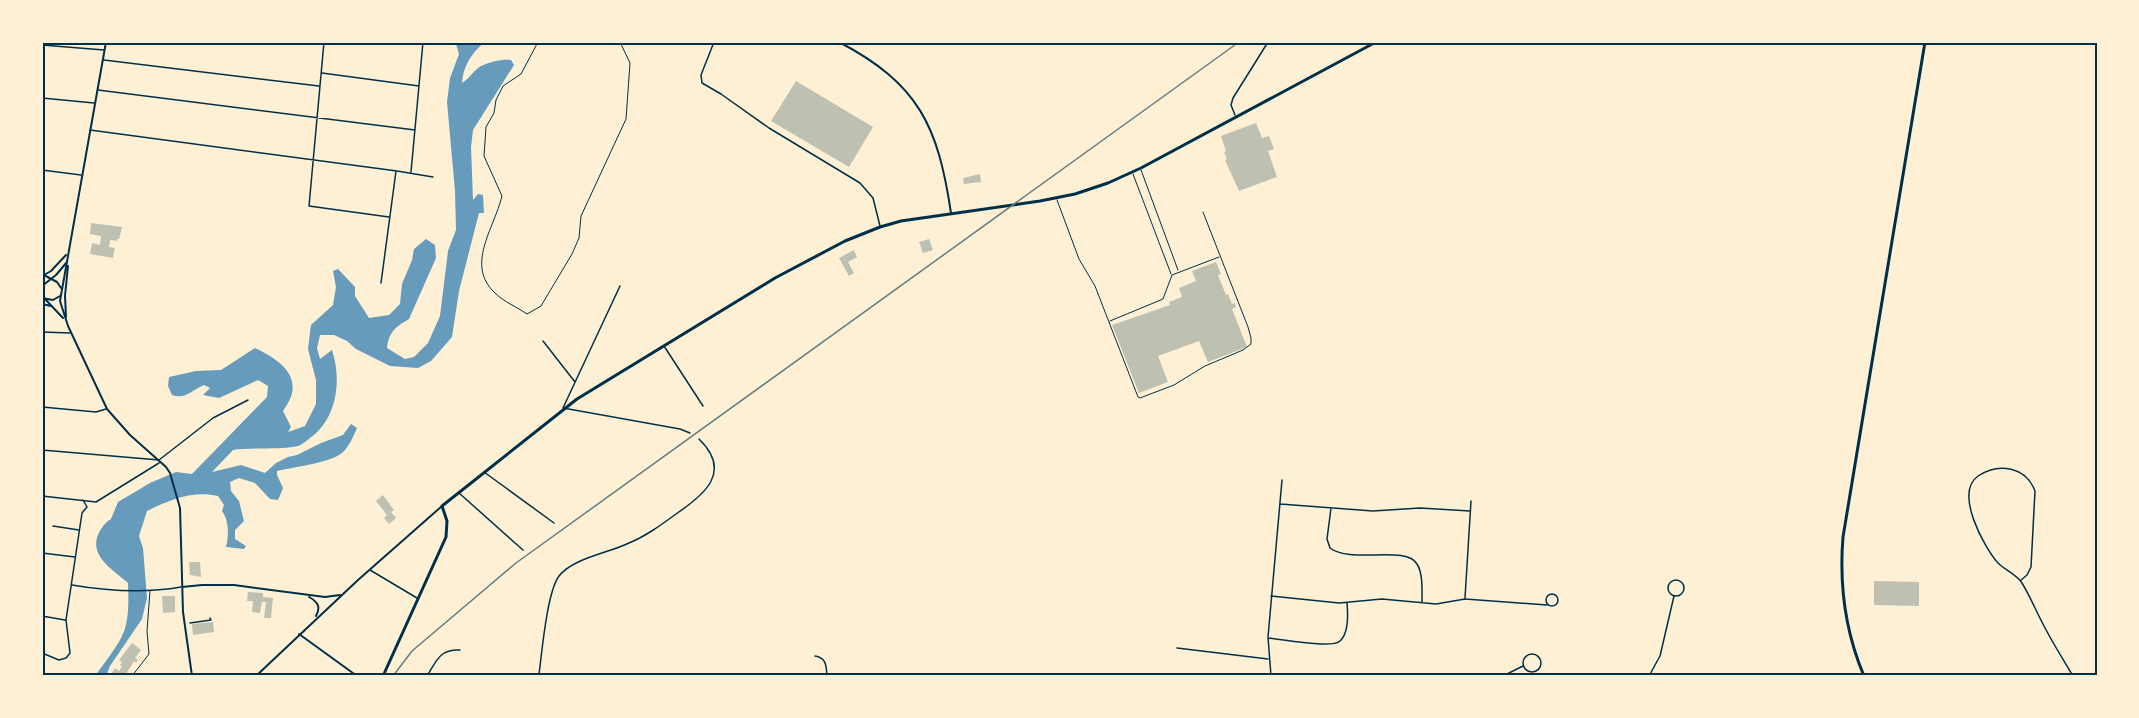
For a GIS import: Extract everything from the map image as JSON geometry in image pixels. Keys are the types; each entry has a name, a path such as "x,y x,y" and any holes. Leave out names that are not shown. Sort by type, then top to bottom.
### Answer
{"main road":[{"path":"106,42 61,288 61,309 107,409 130,435 160,460 170,473 180,501 182,587 192,676"},
{"path":"839,42 885,69 903,86 916,103 934,139 951,214"},
{"path":"257,676 369,569 458,492 563,408 789,270 880,226 1056,198 1094,189 1132,173 1376,42"},
{"path":"1864,676 1852,644 1844,608 1841,576 1843,537 1925,42"},
{"path":"61,288 57,282 43,274 68,254"},
{"path":"42,286 51,280 67,262"},
{"path":"65,320 65,296 69,269 67,262"},
{"path":"42,292 43,298 65,320"},
{"path":"43,298 53,300 60,296"},
{"path":"42,304 51,306"},
{"path":"383,676 448,532 442,506"},
{"path":"182,587 229,585 307,596 342,595"},
{"path":"307,596 318,603 319,609 315,619"},
{"path":"299,634 357,676"},
{"path":"539,676 550,676"}],"street":[{"path":"324,42 309,206 389,217"},
{"path":"411,173 423,42"},
{"path":"714,42 700,82 722,94 769,128 860,183 870,193 875,203 880,226"},
{"path":"1235,116 1231,105 1233,98 1268,42"},
{"path":"42,45 105,50"},
{"path":"103,60 320,87"},
{"path":"321,73 419,86"},
{"path":"97,90 415,130"},
{"path":"42,98 94,103"},
{"path":"90,130 433,177"},
{"path":"42,170 81,175"},
{"path":"381,283 397,171"},
{"path":"620,286 563,408 680,429 690,433"},
{"path":"42,332 71,333"},
{"path":"543,341 575,383"},
{"path":"664,345 704,406"},
{"path":"42,653 59,660 68,656 70,649 66,620 83,511 160,460 213,418 248,400"},
{"path":"42,407 96,412 107,409"},
{"path":"539,676 556,580 572,565 623,546 646,534 704,493 711,480 713,464 710,453 699,439"},
{"path":"42,450 160,460"},
{"path":"2021,580 2031,567 2035,491 2022,474 2013,469 2000,467 1975,478 1970,494 1971,511 1980,536 1995,560 2021,580 2044,627 2073,676"},
{"path":"484,471 554,523"},
{"path":"1271,676 1268,637 1282,480"},
{"path":"458,492 523,549"},
{"path":"42,496 96,502"},
{"path":"83,500 87,507"},
{"path":"1465,599 1471,501"},
{"path":"1280,504 1373,511 1434,508 1470,511"},
{"path":"1331,508 1327,540 1330,548 1346,555 1391,555 1411,558 1418,564 1422,603"},
{"path":"53,526 80,530"},
{"path":"42,553 76,557"},
{"path":"369,569 417,598"},
{"path":"1678,580 1683,583 1683,591 1680,596 1674,596 1668,591 1668,586 1672,581 1678,580"},
{"path":"72,585 124,590 182,587"},
{"path":"1271,596 1347,603 1369,599 1446,603 1465,599 1552,606 1557,604 1559,599 1557,596 1549,595 1546,598 1547,605"},
{"path":"1649,676 1660,656 1674,596"},
{"path":"1268,637 1336,644 1345,632 1348,617 1347,603"},
{"path":"42,616 66,620"},
{"path":"190,623 211,620 210,618"},
{"path":"1177,648 1269,659"},
{"path":"427,676 444,652 448,649 460,650"},
{"path":"1529,655 1536,655 1540,660 1539,668 1534,671 1528,670 1524,665 1524,658 1529,655"},
{"path":"815,656 826,662 827,676"},
{"path":"1503,676 1524,665"}],"lane":[{"path":"1141,168 1179,272"},
{"path":"1108,321 1163,299 1172,275 1132,173"},
{"path":"1056,198 1079,259 1095,286 1140,398 1174,385 1205,366 1243,350 1251,344 1251,338 1203,212"},
{"path":"1172,275 1220,257"},
{"path":"132,676 149,654 147,631 150,590"}],"path":[{"path":"538,42 521,74 503,86 496,100 494,113 486,127 484,139 484,156 502,196 500,207 490,228 481,268 484,280 496,295 527,314 541,306 572,254 579,238 581,216 626,119 630,63 620,42"}],"water":[{"path":"458,42 485,42 469,60 462,83 478,68 488,63 511,60 514,65 473,130 471,147 473,200 478,194 483,195 484,213 479,213 459,291 452,337 431,361 418,368 390,366 334,335 320,335 317,348 320,359 332,350 337,386 331,410 319,430 298,446 233,450 212,472 241,465 265,473 276,463 288,457 343,435 351,424 357,428 349,445 342,453 329,459 277,471 283,488 278,500 270,499 255,483 239,478 230,482 231,491 239,501 244,521 235,530 235,539 246,546 244,549 226,547 227,523 222,511 224,505 218,496 190,495 147,511 139,536 143,548 147,598 142,619 110,666 106,676 95,676 119,642 128,613 128,583 102,560 98,553 97,538 101,529 111,519 118,502 150,483 176,472 192,474 267,397 268,386 258,380 219,398 203,395 210,388 204,385 185,395 172,395 168,386 169,377 196,371 221,370 255,348 282,365 291,377 292,393 283,411 291,427 288,432 305,426 316,404 316,380 308,349 311,325 333,305 336,287 333,271 338,269 355,287 355,296 369,318 389,315 400,304 402,284 414,249 426,239 435,245 436,258 409,319 394,330 387,348 405,359 414,357 428,343 440,316 448,251 456,230 447,102 450,78 459,54 456,44"}],"building":[{"path":"796,81 873,127 849,167 771,121"},
{"path":"1256,123 1262,138 1269,136 1274,149 1268,151 1277,177 1239,191 1225,160 1227,159 1224,152 1226,151 1221,136"},
{"path":"980,174 981,182 964,184 963,178"},
{"path":"91,223 122,227 119,239 110,240 109,247 115,248 113,258 90,254 92,243 100,245 101,236 90,234"},
{"path":"929,239 933,250 923,253 919,242"},
{"path":"854,250 857,257 848,262 854,273 849,276 839,258"},
{"path":"1216,262 1221,274 1218,275 1226,295 1228,294 1232,304 1235,303 1236,307 1232,309 1247,347 1208,362 1199,341 1158,356 1168,382 1139,393 1112,325 1170,305 1169,302 1182,297 1179,288 1196,281 1192,271"},
{"path":"383,495 394,510 391,512 396,518 389,524 384,518 387,515 376,501"},
{"path":"189,562 200,562 201,577 190,575"},
{"path":"1874,581 1919,582 1919,606 1874,605"},
{"path":"248,592 263,593 263,597 273,598 271,618 264,618 266,602 262,602 260,613 252,612 253,601 247,601"},
{"path":"162,596 175,596 175,612 163,613"},
{"path":"213,622 214,632 193,635 192,624"},
{"path":"132,643 141,650 135,658 138,660 136,663 134,661 125,676 110,676 115,668 119,671 122,667 120,665 122,662 119,660"}],"railway":[{"path":"393,676 412,651 516,563 1239,42"}]}
